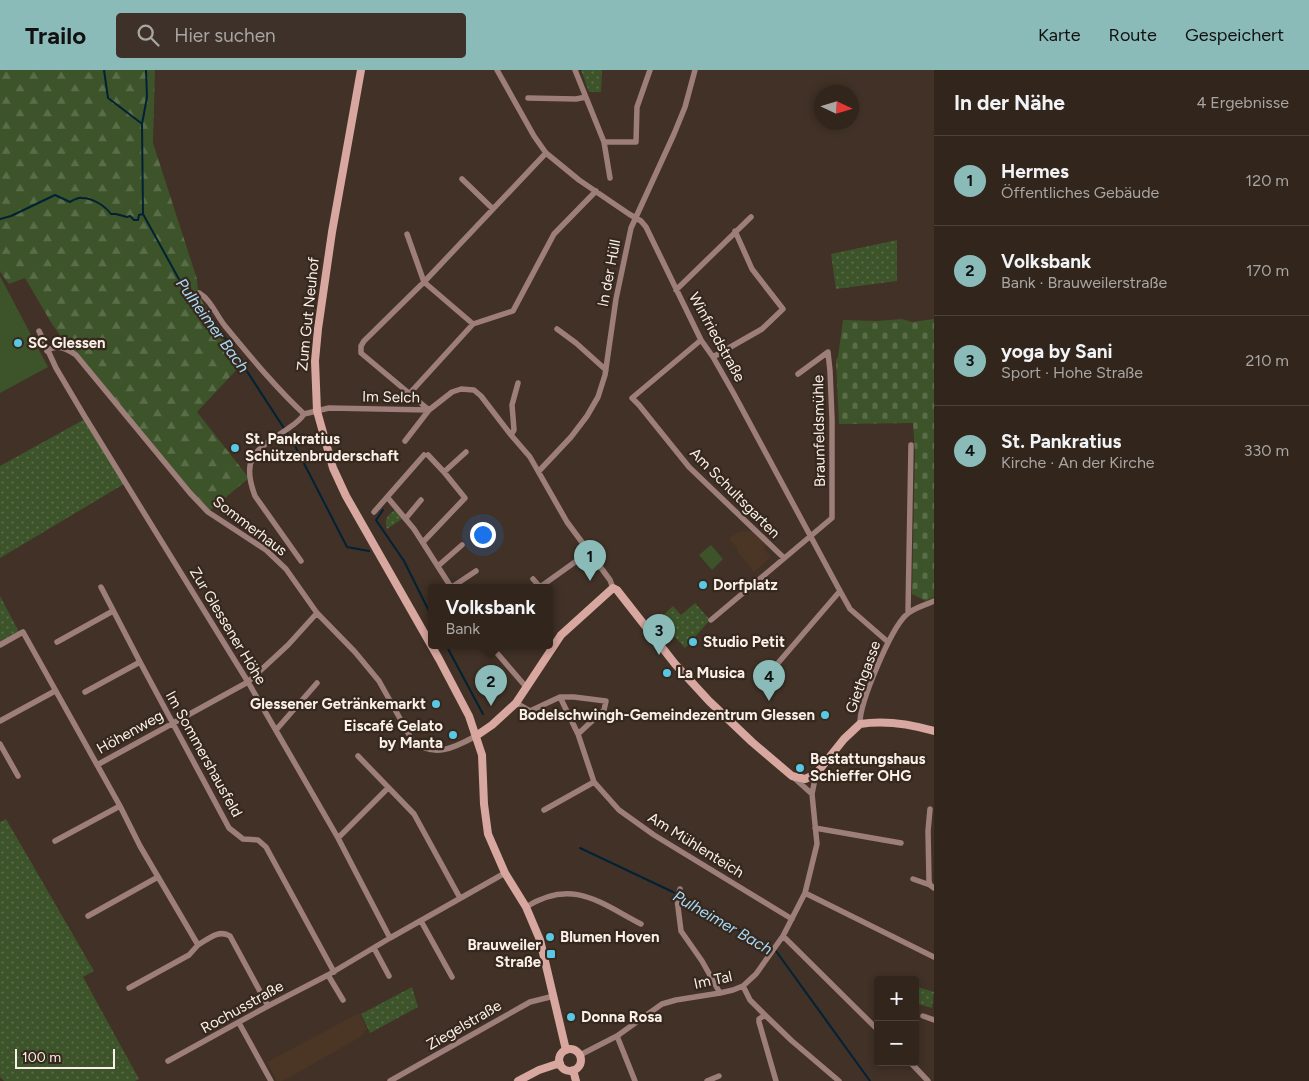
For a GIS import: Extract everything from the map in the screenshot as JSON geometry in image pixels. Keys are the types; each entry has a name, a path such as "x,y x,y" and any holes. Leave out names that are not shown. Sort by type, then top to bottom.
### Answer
{"main road":[{"name":"Zum Gut Neuhof","path":"360,70 332,232 318,329 315,361 317,411 333,468 346,496 428,641"},
{"path":"553,647 561,635 613,588 618,590 675,664 709,701 752,742 792,776 805,779 816,774 860,724 884,722 918,726 934,731"},
{"name":"Zum Gut Neuhof","path":"433,649 469,716 476,736 482,755 484,804 488,834 505,873 526,907 540,940 566,1050"},
{"path":"476,736 492,725 516,702 552,649"},
{"path":"566,1050 572,1050 580,1055 579,1066 573,1070 564,1069 560,1063 560,1057 566,1050"},
{"path":"518,1081 539,1070 560,1063"},
{"path":"573,1070 576,1081"}],"street":[{"name":"Winfriedstraße","path":"497,70 534,136 546,153 596,191 641,221 646,227 700,340 713,357 850,609 888,642"},
{"path":"575,70 604,142 610,178"},
{"path":"604,142 636,142 637,107 650,70"},
{"name":"In der Hüll","path":"539,471 571,437 587,416 598,397 606,370 623,263 631,228 646,199 674,134 695,70"},
{"path":"528,98 576,99 586,97"},
{"path":"405,441 431,408 410,394 361,353 361,346 546,153"},
{"path":"462,179 492,209"},
{"path":"410,394 473,324 513,311 554,234 596,191"},
{"path":"676,290 752,216"},
{"path":"713,357 762,329 784,309 752,268 735,231"},
{"path":"407,234 424,282 473,324"},
{"path":"199,293 207,298 219,318 254,361 304,414 297,423 259,449 252,458 248,473 255,496 301,561"},
{"path":"558,329 606,370"},
{"name":"Zur Glessener Höhe","path":"39,331 47,351 85,417 276,730 338,838 390,938"},
{"name":"Am Schultsgarten","path":"700,340 632,398 689,467 784,558"},
{"name":"Sommerhaus","path":"47,351 54,347 68,349 84,362 190,493 208,512 266,550 286,569 317,613 355,652 379,681 412,740 420,747 429,750 442,750 461,744 476,736"},
{"name":"Braunfeldsmühle","path":"798,374 828,352 831,400 832,518 810,536"},
{"path":"510,435 514,430 512,405 518,383"},
{"name":"Im Selch","path":"304,414 329,408 431,408 452,392 461,389 474,390 481,396 510,435 530,457 557,506 610,580 613,588"},
{"path":"911,446 908,613 934,601"},
{"path":"444,472 466,452"},
{"path":"374,512 388,498 406,474 426,455 444,472 465,498 423,542"},
{"path":"388,498 406,518 450,584"},
{"path":"406,518 421,500"},
{"path":"712,620 810,536"},
{"path":"438,566 462,545"},
{"path":"544,584 589,552"},
{"path":"456,584 476,571"},
{"path":"533,579 537,584"},
{"name":"Im Sommershausfeld","path":"101,586 229,828 243,839 258,840 266,847 331,973"},
{"path":"772,670 840,591"},
{"path":"57,642 113,611"},
{"name":"Höhenweg","path":"97,765 172,722 248,682 288,645 317,613"},
{"name":"Giethgasse","path":"860,724 868,693 888,642 908,613"},
{"path":"0,645 23,632 198,945"},
{"path":"493,649 527,688"},
{"path":"85,692 140,662"},
{"path":"276,730 317,683"},
{"path":"0,721 55,691"},
{"path":"516,702 530,711 560,697 574,696 606,701 604,710 578,734"},
{"name":"Am Mühlenteich","path":"560,697 578,734 594,782 619,810 654,835 792,919"},
{"path":"0,744 18,776"},
{"path":"358,756 414,814 460,898"},
{"name":"Im Tal","path":"580,1055 617,1036 662,1004 720,993 743,986 756,974 777,946 806,893 817,844 812,794 816,774"},
{"path":"792,776 812,794"},
{"path":"544,810 594,782"},
{"path":"338,838 388,788"},
{"path":"55,841 120,806"},
{"path":"913,879 932,887 928,850 930,809"},
{"path":"815,828 901,843"},
{"name":"Rochusstraße","path":"168,1061 331,973 505,873"},
{"path":"88,916 158,876"},
{"path":"680,889 677,899 681,931 702,961 720,993"},
{"path":"526,907 556,893 573,892 598,901 641,924"},
{"path":"806,893 934,957"},
{"path":"421,921 452,977"},
{"path":"129,988 189,955 198,945 218,933 226,933 230,936 268,1006"},
{"path":"783,936 874,1026"},
{"path":"374,948 389,976"},
{"path":"331,973 343,1000"},
{"path":"743,986 750,1000 764,1015 839,1081"},
{"name":"Ziegelstraße","path":"390,1081 530,1002 554,996"},
{"path":"764,1015 759,1019 759,1022 776,1081"},
{"path":"923,1016 934,1020"},
{"path":"239,1023 271,1081"},
{"path":"617,1036 635,1081"},
{"path":"914,1066 928,1081"},
{"path":"707,1081 719,1076"}],"shaded area":[{"path":"751,531 767,545 763,549 771,557 754,572 729,539 738,532"},
{"path":"359,1013 367,1029 360,1037 299,1072 282,1081 277,1081 267,1062"}],"green space":[{"path":"0,70 155,70 153,143 197,279 198,294 239,367 197,412 249,478 208,512 68,349 25,278 9,284 0,272"},
{"path":"581,70 602,70 601,92 589,92"},
{"path":"897,240 897,281 836,289 831,254"},
{"name":"SC Glessen","path":"0,276 48,367 0,393"},
{"path":"902,319 912,322 934,319 934,597 926,601 912,594 915,454 913,423 839,424 836,360 843,320 877,321"},
{"path":"85,419 124,484 0,558 0,466"},
{"path":"395,510 402,519 387,529 387,518"},
{"path":"711,545 723,559 712,570 699,555"},
{"path":"0,596 19,632 0,642"},
{"path":"695,603 710,620 685,648 659,619 673,606 681,615"},
{"path":"6,819 94,971 83,977 139,1079 135,1081 4,1081 0,1077 0,822"},
{"path":"412,987 418,1007 370,1033 361,1014"},
{"path":"919,987 934,992 932,1008 919,1004"}],"waterway":[{"name":"Pulheimer Bach","path":"104,70 108,98 141,123"},
{"name":"Pulheimer Bach","path":"146,70 147,97 142,124 143,214 186,292 222,333 293,442 347,547 369,551"},
{"path":"0,219 11,216 55,195 70,202 79,198 90,199 102,205 111,214 130,216 134,220 138,220 139,215 143,214"},
{"name":"Pulheimer Bach","path":"383,510 376,520 404,561 428,609"},
{"name":"Pulheimer Bach","path":"448,649 483,714"},
{"name":"Pulheimer Bach","path":"580,848 673,892 776,951 870,1081"}],"place":[{"name":"SC Glessen","path":"18,343"},
{"name":"St. Pankratius Schützenbruderschaft","path":"235,448"},
{"name":"Hermes","path":"590,581"},
{"name":"Dorfplatz","path":"703,585"},
{"name":"Studio Petit","path":"693,642"},
{"name":"yoga by Sani","path":"659,655"},
{"name":"La Musica","path":"667,673"},
{"name":"St. Pankratius","path":"769,701"},
{"name":"Glessener Getränkemarkt","path":"436,704"},
{"name":"Volksbank","path":"491,706"},
{"name":"Bodelschwingh-Gemeindezentrum Glessen","path":"825,715"},
{"name":"Eiscafé Gelato by Manta","path":"453,735"},
{"name":"Bestattungshaus Schieffer OHG","path":"800,768"},
{"name":"Blumen Hoven","path":"550,937"},
{"name":"Brauweiler Straße","path":"551,954"},
{"name":"Donna Rosa","path":"571,1017"}]}
